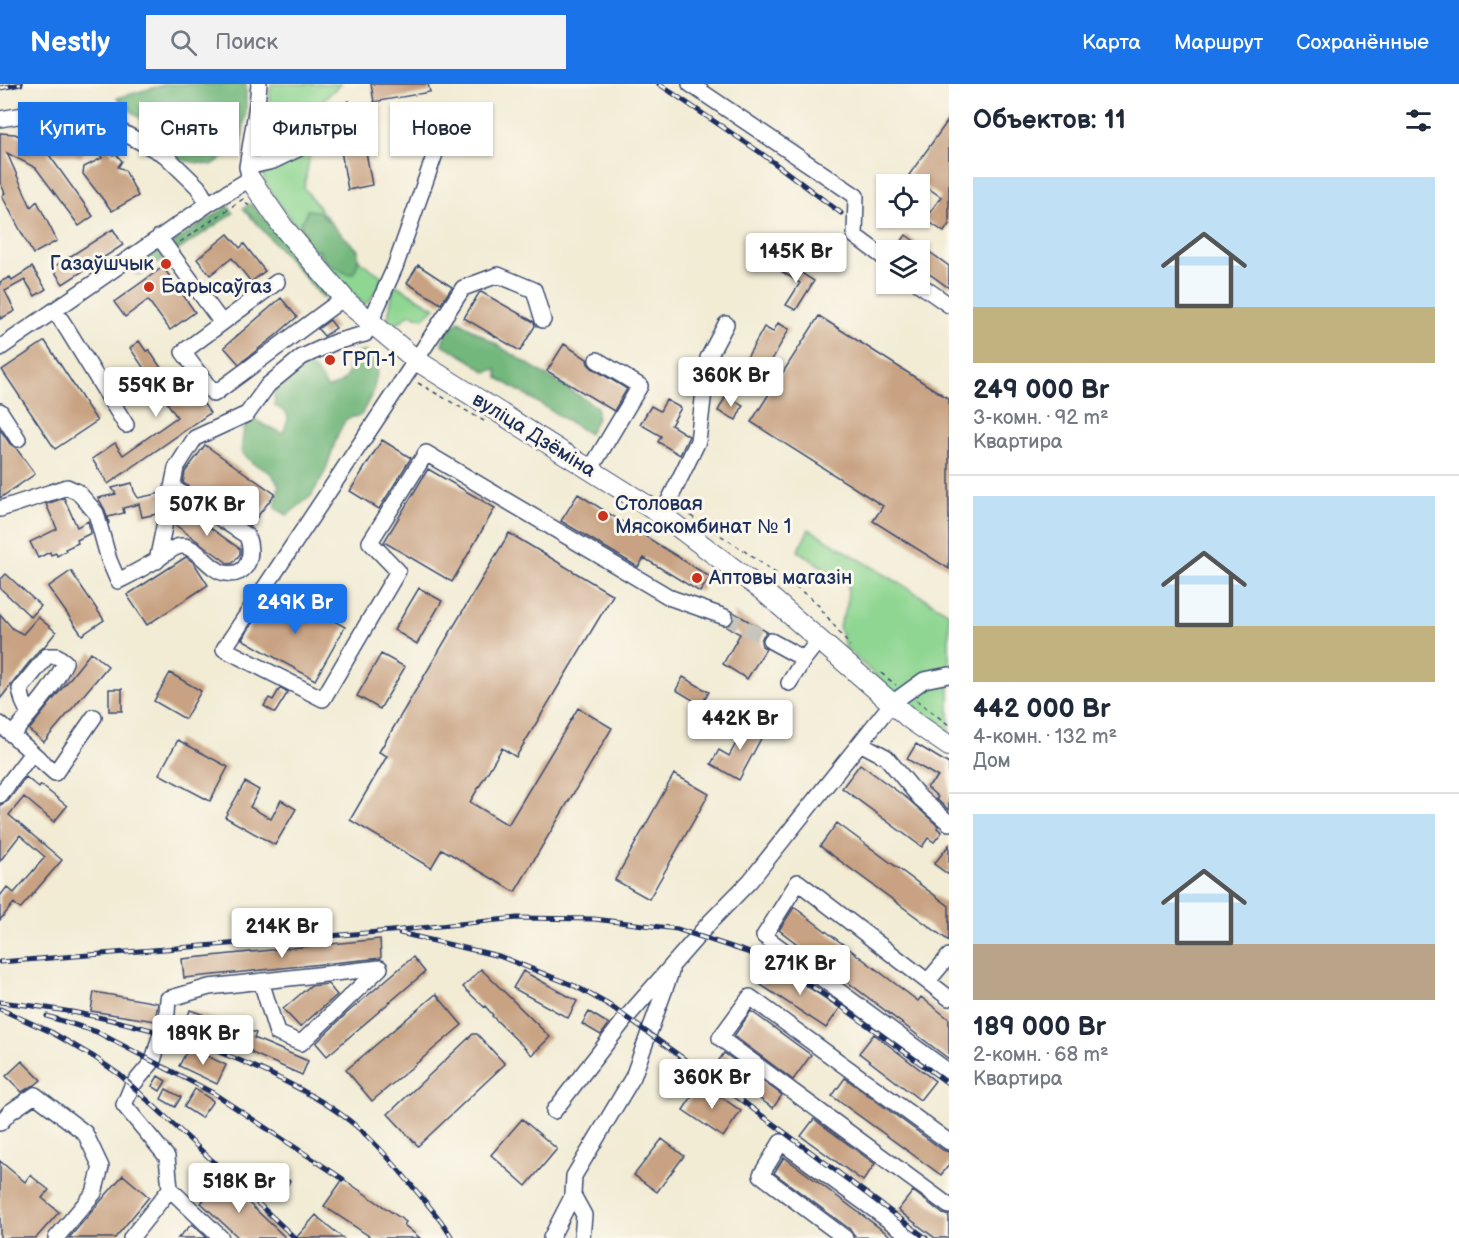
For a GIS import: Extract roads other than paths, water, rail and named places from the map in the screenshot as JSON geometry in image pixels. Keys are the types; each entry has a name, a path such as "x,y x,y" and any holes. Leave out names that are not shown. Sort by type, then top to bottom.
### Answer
{"main road":[{"name":"вуліца Дзёміна","path":"249,173 283,227 345,300 416,360 590,470 665,508 819,640 899,698 910,719 949,746"}],"street":[{"path":"249,173 259,84"},
{"path":"690,84 856,196 855,236 876,252"},
{"path":"0,119 35,113 107,124 165,155 198,187 208,204"},
{"path":"0,348 249,173 284,156"},
{"path":"157,561 176,468 195,438 247,414 268,385 302,357 334,342 365,334 395,267 434,156"},
{"path":"159,237 222,323"},
{"path":"543,320 534,290 498,275 463,288 224,648 323,699 398,571 370,542 426,453 671,598 726,617"},
{"path":"277,282 183,352 214,394 337,303 345,300"},
{"path":"930,291 949,305"},
{"path":"55,311 126,425"},
{"path":"665,508 698,441 708,358 726,324"},
{"path":"590,470 640,386 597,360"},
{"path":"0,411 18,439"},
{"path":"0,509 67,488 78,492 96,513 109,560 118,581 157,561 177,547 184,546 192,549 224,573 240,572 250,559 250,545 247,536 172,487"},
{"path":"789,683 819,640"},
{"path":"771,641 804,659"},
{"path":"554,1111 626,1018 711,921 750,881 860,743 899,698 924,680 949,675"},
{"path":"29,714 6,729 55,773 94,717"},
{"path":"860,743 886,757 920,798 949,824"},
{"path":"0,795 32,753"},
{"path":"949,998 798,882 764,936 949,1072"},
{"path":"928,981 949,956"},
{"path":"551,1238 573,1195 574,1176 633,1077 674,964"},
{"path":"221,1238 170,1189 167,1157 124,1105 132,1086 153,1062 161,1033 166,1026 168,999 208,987 261,981 273,980 380,968 301,1043 277,1033 261,981"},
{"path":"949,1142 750,997 720,1038 949,1206"},
{"path":"0,1123 10,1112 36,1095 85,1133 101,1167 93,1193 56,1238"},
{"path":"845,1238 761,1174 781,1142 913,1238"},
{"path":"131,1238 170,1189"},
{"path":"573,1195 584,1215 582,1238"}],"tunnel":[{"path":"725,617 771,641"}],"railway":[{"path":"0,88 21,84"},
{"path":"659,84 761,153 841,213"},
{"path":"0,962 391,931 517,918 594,919 677,929 747,952 791,972 949,1084"},
{"path":"400,933 499,956 575,986 609,1005 926,1238"},
{"path":"0,1002 113,1020 150,1030 223,1054 292,1085 334,1109 372,1141 429,1206 452,1238"},
{"path":"0,1009 51,1032 120,1075 295,1238"},
{"path":"47,1016 97,1032 213,1093 343,1179"}],"place":[{"name":"Газаўшчык","path":"166,264"},
{"name":"Барысаўгаз","path":"149,287"},
{"name":"ГРП-1","path":"330,360"},
{"name":"Столовая Мясокомбинат № 1","path":"603,516"},
{"name":"Аптовы магазін","path":"697,578"}]}
